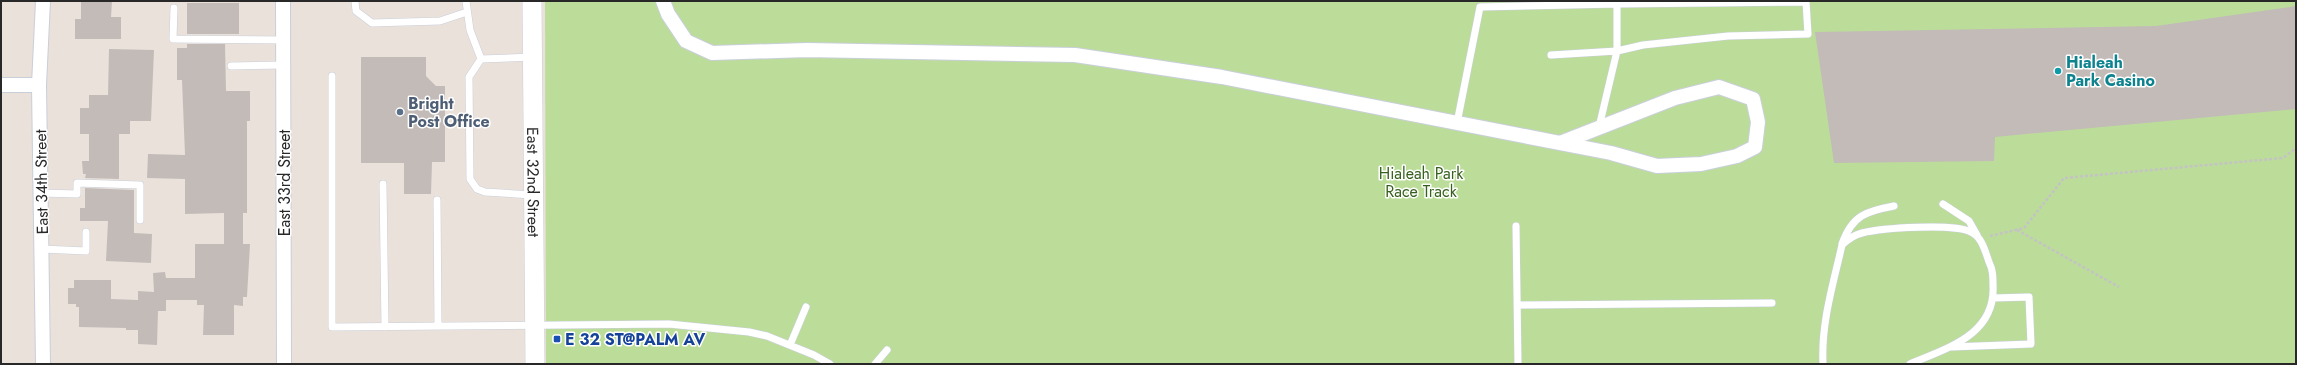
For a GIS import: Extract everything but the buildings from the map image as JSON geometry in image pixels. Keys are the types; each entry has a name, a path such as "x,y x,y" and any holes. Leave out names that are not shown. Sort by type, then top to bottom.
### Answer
{"street":[{"name":"East 34th Street","path":"43,1 39,85 43,364"},
{"name":"East 33rd Street","path":"283,1 284,364"},
{"name":"East 32nd Street","path":"532,1 535,364"},
{"path":"663,1 668,14 686,41 712,53 807,50 1075,55 1222,77 1611,153 1657,166 1701,164 1737,156 1755,148 1758,122 1753,99 1719,87 1675,98 1560,143"},
{"path":"1,85 39,85"}],"lane":[{"path":"355,1 356,11 372,23 440,21 467,12"},
{"path":"466,1 470,30 481,59"},
{"path":"1457,123 1480,7 1806,2 1808,34 1728,36 1643,44 1618,51 1551,55"},
{"path":"1599,127 1618,51 1617,4"},
{"path":"174,8 173,39 283,40"},
{"path":"481,59 533,57"},
{"path":"481,59 470,77 470,180 477,188 485,192 534,195"},
{"path":"231,66 283,65"},
{"path":"332,76 332,327 670,324 749,332 767,336 814,355 830,364"},
{"path":"41,193 77,194 77,183 140,185 140,220"},
{"path":"383,184 385,327"},
{"path":"436,200 438,326"},
{"path":"1910,364 1951,347 1978,330 1990,311 1993,298 1992,269 1980,239 1968,221 1942,204"},
{"path":"1823,364 1822,339 1847,228 1869,211 1894,206"},
{"path":"1516,226 1518,364"},
{"path":"1842,245 1848,238 1862,233 1888,230 1955,227 1970,232 1980,239"},
{"path":"42,249 86,251 86,232"},
{"path":"1951,347 2031,344 2029,297 1993,298"},
{"path":"1517,305 1772,302"},
{"path":"790,345 806,307"},
{"path":"875,364 887,350"}],"path":[{"path":"1980,239 2024,228 2064,178 2283,158 2296,148"},
{"path":"2017,230 2119,287"}],"green space":[{"name":"Hialeah Park Race Track","path":"545,1 2296,1 2296,364 546,364"}],"place":[{"name":"Hialeah Park Casino","path":"2058,71"},
{"name":"Bright Post Office","path":"400,112"},
{"name":"E 32 ST@PALM AV","path":"557,339"}]}
